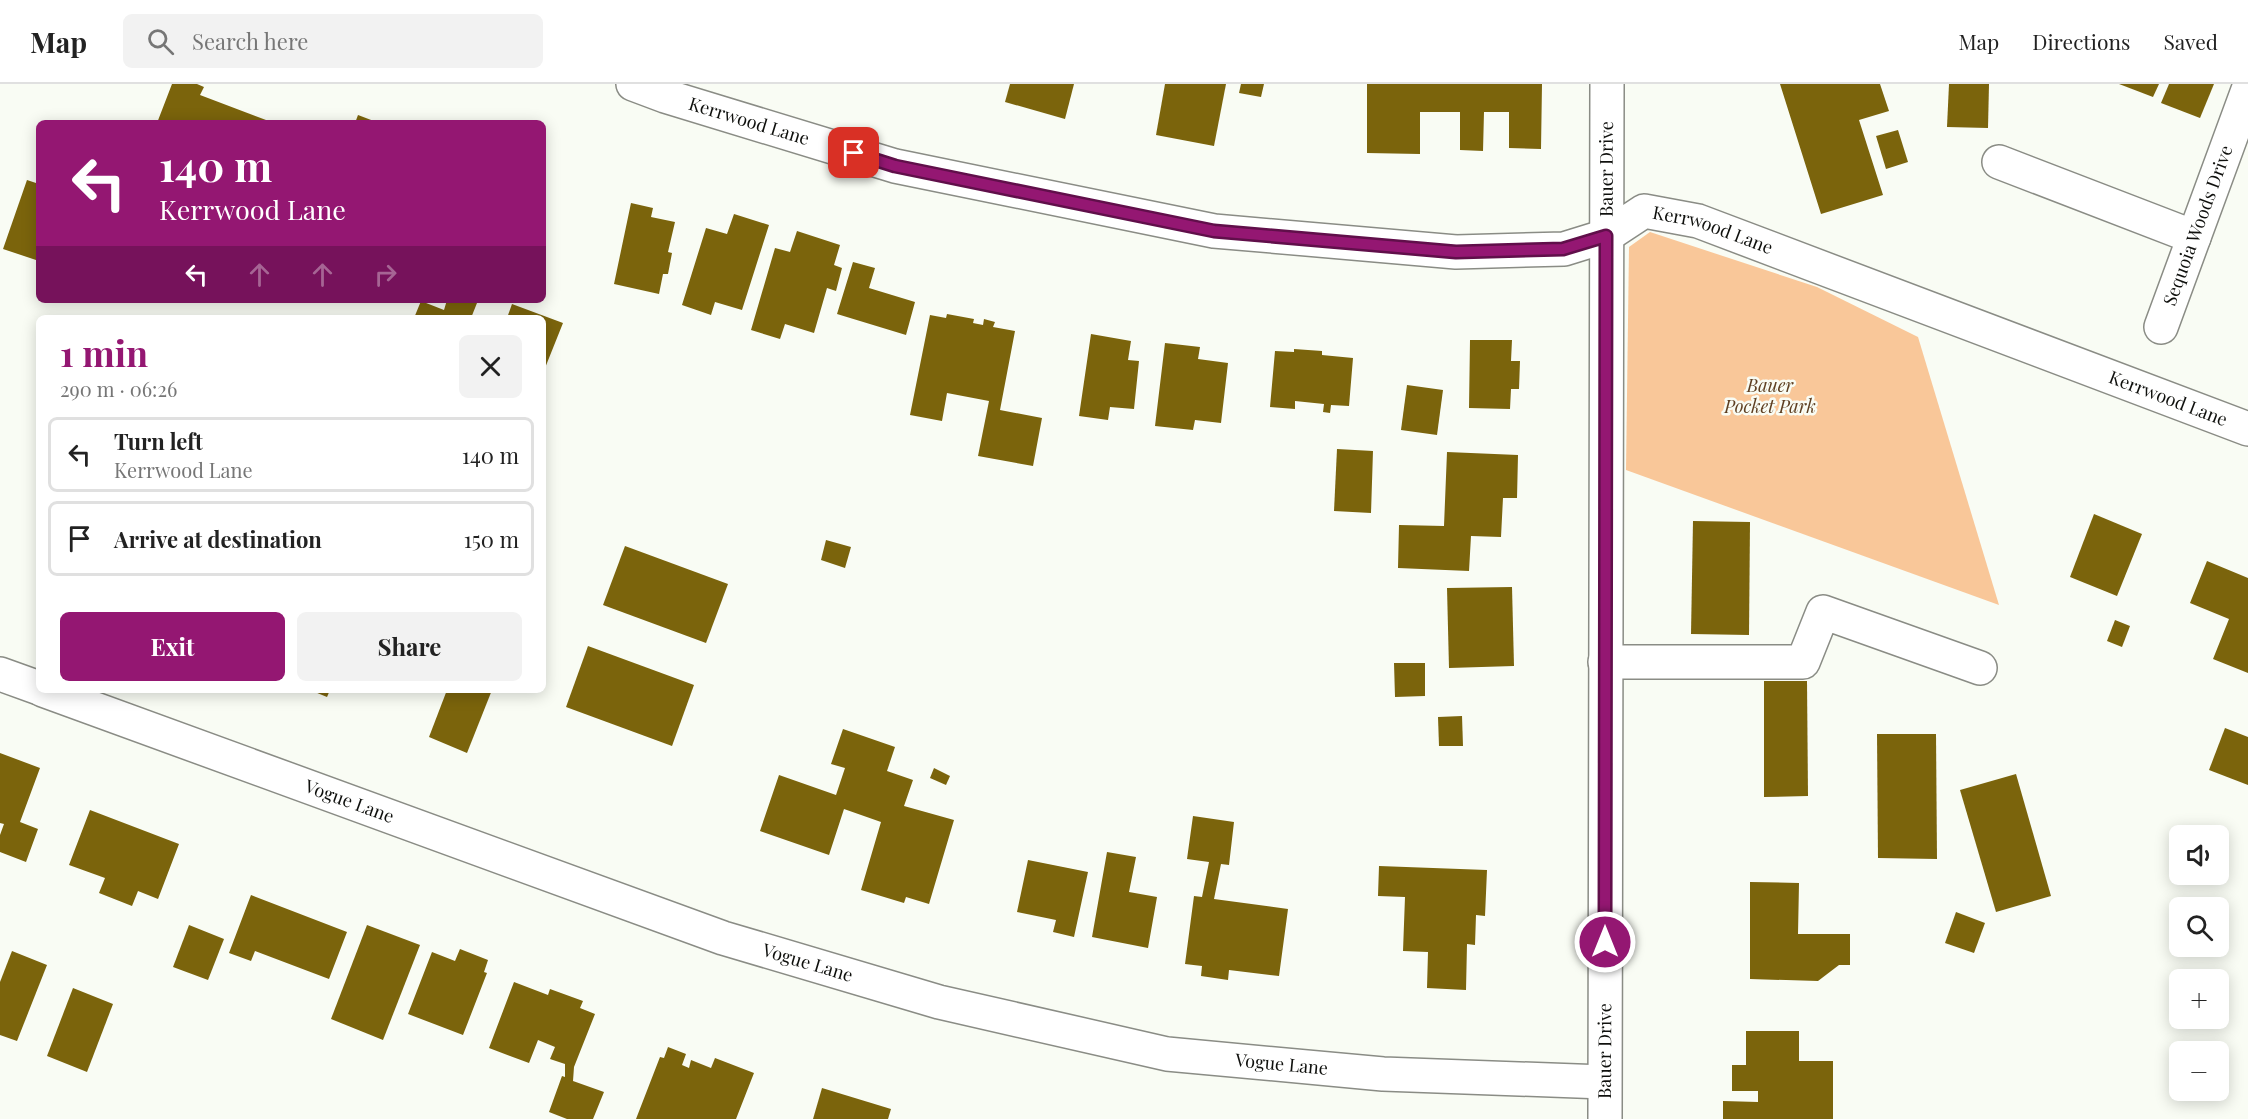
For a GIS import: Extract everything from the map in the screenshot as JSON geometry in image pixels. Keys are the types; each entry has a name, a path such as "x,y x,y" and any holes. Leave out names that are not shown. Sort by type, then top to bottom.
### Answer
{"street":[{"name":"Kerrwood Lane","path":"633,84 665,96 895,166 1214,231 1456,252 1563,249 1606,236 1644,211 1698,221 2248,429"},
{"name":"Bauer Drive","path":"1605,1119 1607,84"},
{"name":"Sequoia Woods Drive","path":"2161,327 2248,90"},
{"path":"1999,162 2194,237"},
{"path":"1605,662 1803,662 1823,612 1980,668"},
{"name":"Vogue Lane","path":"0,674 36,687"},
{"name":"Vogue Lane","path":"52,693 723,938 939,1002 1167,1054 1383,1074 1604,1082"}],"green space":[{"name":"Bauer Pocket Park","path":"1650,232 1817,287 1918,337 1999,605 1626,470 1629,247"}],"building":[{"path":"172,84 197,84 204,87 200,95 266,120 158,120"},
{"path":"1010,84 1074,84 1065,119 1005,102"},
{"path":"1165,84 1226,84 1214,146 1156,135"},
{"path":"1241,84 1264,84 1261,97 1239,93"},
{"path":"1367,84 1542,84 1541,149 1509,148 1509,112 1484,112 1483,151 1460,150 1460,112 1420,112 1420,154 1367,153"},
{"path":"1780,84 1880,84 1889,111 1859,120 1883,195 1821,214"},
{"path":"1949,84 1989,84 1988,128 1947,127"},
{"path":"2119,84 2159,84 2153,97"},
{"path":"2169,84 2214,84 2200,118 2161,103"},
{"path":"358,115 371,120 356,120"},
{"path":"1898,130 1908,162 1886,169 1876,136"},
{"path":"27,180 36,183 36,260 3,249"},
{"path":"631,203 653,208 651,217 675,222 668,252 672,253 668,274 663,274 659,294 614,284"},
{"path":"734,214 769,225 742,310 715,302 711,315 682,305 706,228 727,234"},
{"path":"797,231 840,245 834,265 842,268 836,291 827,288 814,333 785,324 780,339 751,330 775,248 790,252"},
{"path":"853,262 875,268 869,288 915,302 906,335 837,314"},
{"path":"420,303 444,310 446,303 477,303 472,315 415,315"},
{"path":"512,304 542,315 508,315"},
{"path":"947,314 974,319 973,323 983,325 984,319 995,322 993,327 1015,331 1000,410 1042,418 1033,466 978,456 989,401 947,393 942,421 910,415 930,315 946,318"},
{"path":"546,317 563,323 546,366"},
{"path":"1091,334 1131,341 1128,360 1139,361 1134,409 1110,407 1108,420 1079,416"},
{"path":"1470,340 1512,340 1511,361 1520,361 1519,389 1511,389 1510,409 1469,408"},
{"path":"1165,343 1200,347 1198,359 1228,363 1221,423 1195,420 1193,430 1155,426"},
{"path":"1294,349 1322,351 1322,355 1353,358 1349,406 1331,405 1330,413 1323,412 1324,404 1295,401 1295,409 1270,407 1275,351 1294,352"},
{"path":"1407,385 1443,390 1437,435 1401,430"},
{"path":"1337,449 1373,451 1371,513 1334,511"},
{"path":"1447,452 1518,455 1517,498 1503,498 1501,537 1471,536 1469,571 1398,568 1399,525 1444,526"},
{"path":"2094,514 2142,534 2117,596 2070,577"},
{"path":"1693,521 1750,522 1749,635 1691,634"},
{"path":"826,540 851,547 845,568 821,560"},
{"path":"625,546 728,584 706,643 603,605"},
{"path":"2207,561 2248,578 2248,673 2213,659 2229,619 2190,603"},
{"path":"1512,587 1514,666 1449,668 1447,588"},
{"path":"2115,620 2130,626 2122,647 2107,641"},
{"path":"588,646 694,685 672,746 566,707"},
{"path":"1394,663 1425,663 1425,696 1395,697"},
{"path":"1764,681 1807,681 1808,796 1764,797"},
{"path":"317,693 329,693 327,697"},
{"path":"446,693 491,693 467,753 429,737"},
{"path":"1462,716 1463,746 1439,746 1438,717"},
{"path":"2225,728 2248,737 2248,785 2209,770"},
{"path":"843,729 895,747 887,771 913,780 904,806 954,820 929,904 906,897 904,903 861,890 881,822 844,809 829,855 760,831 779,775 836,795 845,768 831,764"},
{"path":"1877,734 1936,734 1937,859 1878,858"},
{"path":"0,753 40,768 20,822 38,829 26,862 0,852 0,835 4,824 0,823"},
{"path":"934,768 950,776 946,785 930,778"},
{"path":"2016,774 2051,896 1996,912 1960,790"},
{"path":"90,810 179,844 158,899 138,891 132,906 99,893 105,878 69,865"},
{"path":"1193,816 1234,822 1229,865 1221,864 1214,899 1288,909 1279,976 1229,970 1228,980 1201,976 1202,966 1185,964 1194,896 1202,897 1209,862 1187,859"},
{"path":"1107,852 1136,857 1129,892 1157,897 1148,948 1092,937"},
{"path":"1028,860 1088,872 1074,937 1053,932 1056,920 1017,912"},
{"path":"1379,866 1487,870 1485,916 1476,915 1475,945 1467,944 1466,990 1427,988 1428,952 1403,951 1405,897 1378,896"},
{"path":"1750,882 1799,883 1798,934 1850,934 1850,965 1839,965 1818,981 1750,979"},
{"path":"251,895 347,932 329,979 255,951 251,961 229,953"},
{"path":"1956,912 1985,923 1974,953 1945,943"},
{"path":"189,925 224,939 208,980 173,967"},
{"path":"367,925 420,945 383,1040 331,1019"},
{"path":"460,949 488,960 484,972 487,973 463,1035 408,1014 432,952 455,961"},
{"path":"12,951 47,965 17,1041 0,1035 0,982"},
{"path":"514,982 548,995 550,989 583,1001 580,1008 595,1014 574,1067 573,1081 604,1092 593,1119 567,1119 549,1112 562,1076 565,1077 565,1064 550,1059 555,1047 538,1040 529,1063 489,1048"},
{"path":"73,988 113,1004 87,1072 47,1056"},
{"path":"1746,1031 1799,1031 1799,1061 1833,1061 1833,1119 1723,1119 1723,1101 1758,1102 1758,1091 1732,1091 1732,1065 1746,1065"},
{"path":"668,1047 686,1054 682,1065 689,1068 691,1060 711,1068 715,1058 754,1073 736,1119 636,1119 660,1057 664,1058"},
{"path":"822,1088 891,1109 888,1119 813,1119"}],"route":[{"path":"854,153 895,166 1214,231 1456,252 1563,249 1606,236 1605,942"}]}
